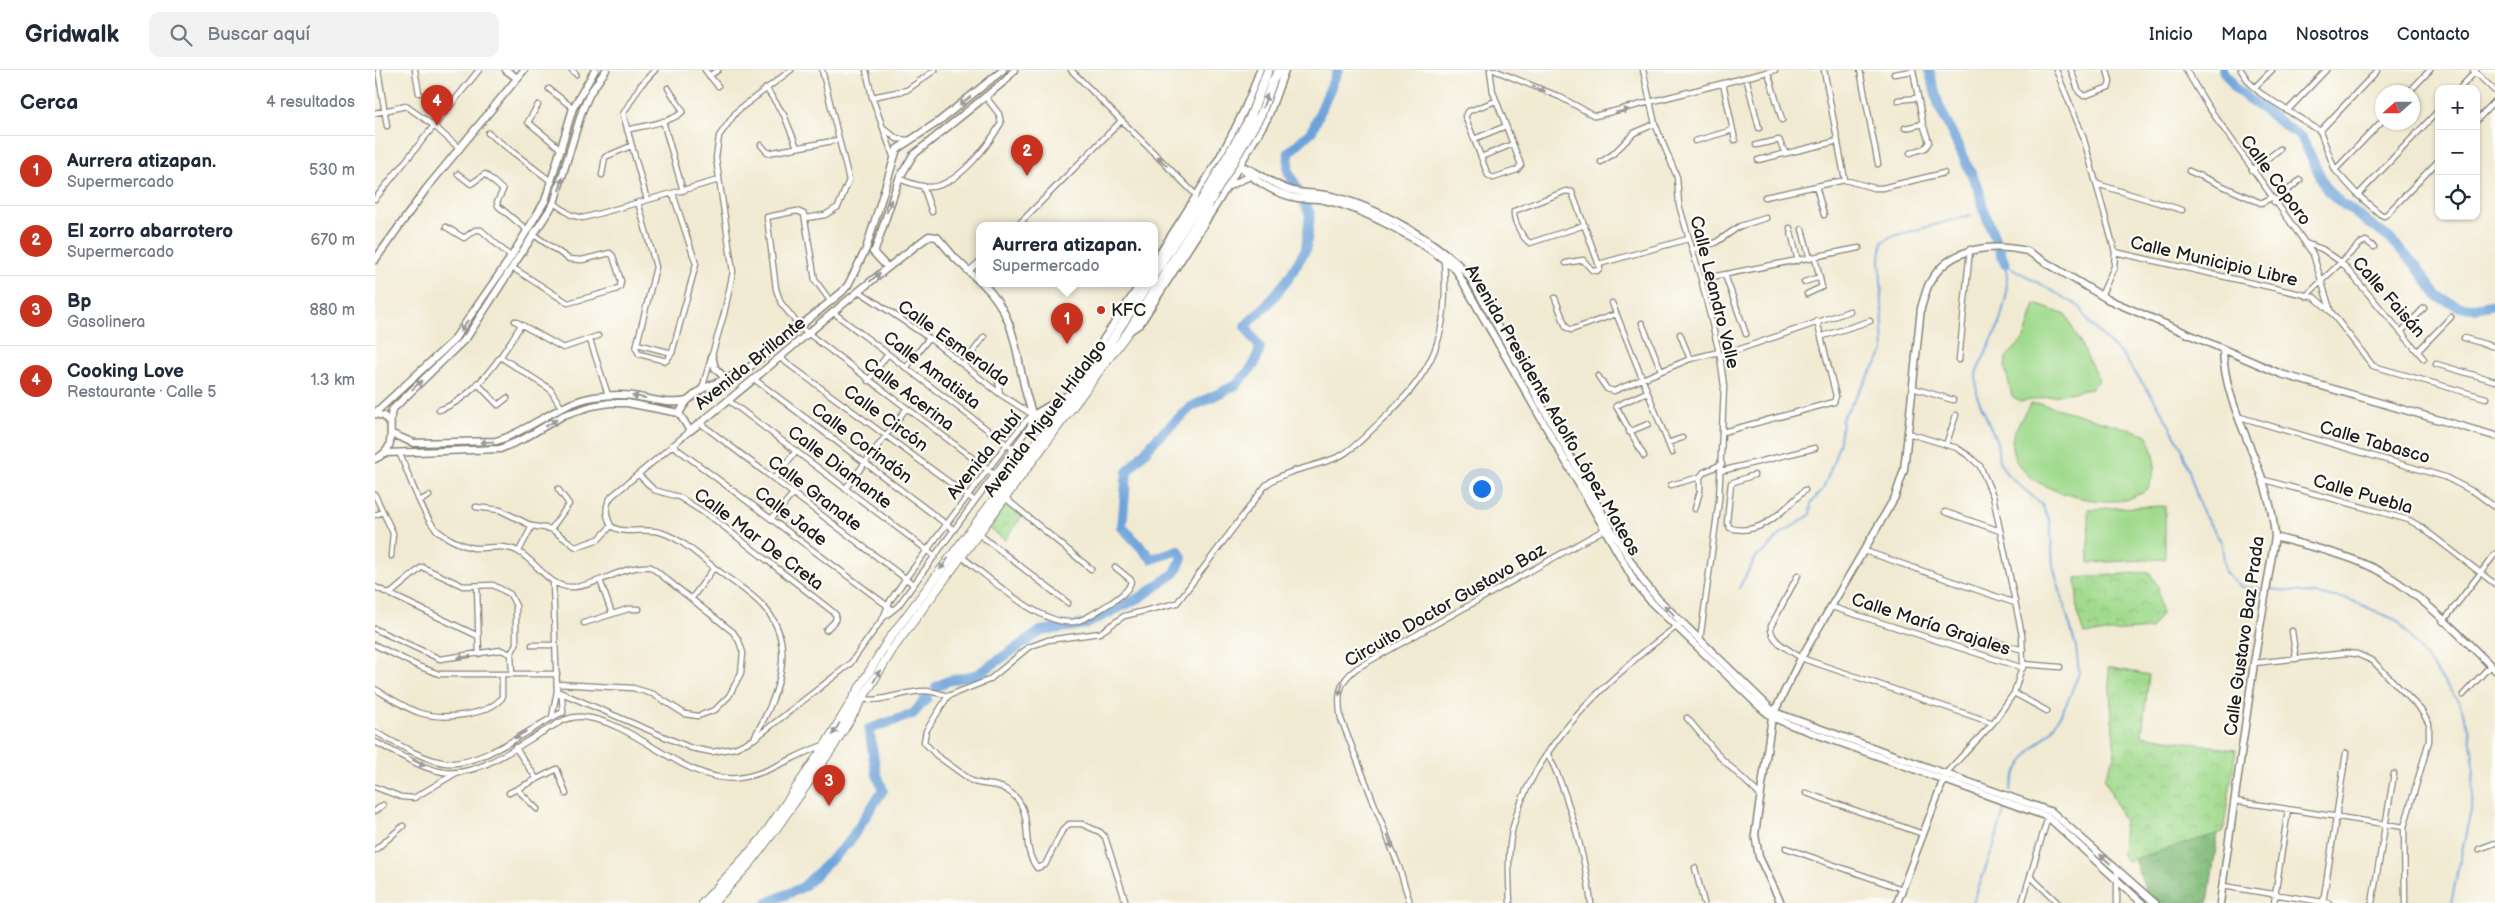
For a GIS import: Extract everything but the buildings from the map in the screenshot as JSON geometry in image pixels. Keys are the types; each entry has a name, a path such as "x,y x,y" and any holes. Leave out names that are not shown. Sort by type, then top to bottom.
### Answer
{"main road":[{"path":"1158,269 1199,195 1250,118 1268,70"},
{"name":"Avenida Miguel Hidalgo","path":"1158,285 1209,206 1261,114 1277,70"},
{"name":"Avenida Miguel Hidalgo","path":"974,531 998,492 1100,358 1146,287"},
{"name":"Avenida Miguel Hidalgo","path":"830,746 854,697 887,642 974,531 1005,498 1128,332 1157,287"},
{"name":"Avenida Miguel Hidalgo","path":"830,746 863,701 894,648 957,553"},
{"path":"703,903 761,840 830,746"},
{"path":"713,903 765,845 830,746"}],"street":[{"path":"378,70 387,126"},
{"path":"415,70 419,93"},
{"path":"375,199 479,70"},
{"path":"506,70 517,78"},
{"path":"375,260 427,189 524,70"},
{"path":"375,414 453,341 511,256 545,200 562,150 573,108 595,70"},
{"path":"390,424 392,410 397,404 459,346 487,308 554,203 582,112 590,93 606,70"},
{"path":"647,200 623,114 640,86 655,70"},
{"path":"705,70 718,86"},
{"path":"709,76 718,70"},
{"path":"702,389 733,272 716,148 721,132 737,111 791,70"},
{"path":"822,70 838,140 849,173 842,200 832,212 806,218 815,280 831,302"},
{"path":"866,70 872,98 893,156 899,162 907,163"},
{"path":"872,98 907,90 935,70"},
{"path":"893,156 902,145 937,122 1003,70"},
{"path":"875,252 899,179 907,163 919,149 1014,70"},
{"path":"1071,70 1199,195"},
{"path":"1158,256 1199,195 1245,108 1260,70"},
{"path":"1128,332 1140,324 1226,189 1267,117 1285,70"},
{"path":"1489,70 1495,101 1521,162 1517,170 1493,178 1488,175 1466,119 1467,113 1495,101"},
{"path":"1494,70 1560,97 1595,116 1649,104 1758,72 1775,70"},
{"name":"Calle Leandro Valle","path":"1643,70 1649,104 1655,124 1675,170 1679,205 1701,279 1719,354 1724,386 1719,500 1699,643"},
{"path":"1824,70 1845,180"},
{"path":"1860,70 1878,164"},
{"path":"1894,74 1913,70 1917,98 1928,145 1910,153"},
{"path":"2056,70 2080,126 2115,252 2114,267 2101,296"},
{"path":"2071,70 2077,87 2084,96 2107,89 2111,84 2107,70"},
{"name":"Calle Coporo","path":"2186,70 2207,105 2316,261 2331,312"},
{"path":"2241,70 2254,88 2321,131 2335,170 2358,195 2384,216 2435,164"},
{"path":"2254,88 2272,70"},
{"path":"2289,110 2326,70"},
{"path":"2321,131 2378,70"},
{"path":"2416,85 2430,70"},
{"path":"2463,85 2475,71 2495,91"},
{"path":"1768,72 1782,120"},
{"path":"1746,77 1759,128"},
{"path":"1723,83 1735,140"},
{"path":"2065,91 2077,87"},
{"path":"627,130 663,121 681,114 683,110 668,88"},
{"path":"766,88 784,115 797,147"},
{"path":"549,89 573,108"},
{"path":"582,90 590,93"},
{"path":"899,179 923,186 938,186 960,174 998,128 1001,119 985,96"},
{"path":"1898,100 1917,98"},
{"path":"2480,117 2495,101"},
{"path":"538,105 527,122 562,150"},
{"path":"375,113 406,106 433,125 460,149"},
{"path":"1245,108 1248,119 1258,122 1267,117"},
{"path":"2358,195 2435,114"},
{"path":"1021,222 1122,120"},
{"path":"663,121 683,191"},
{"path":"1601,162 1613,154 1634,133 1655,124"},
{"path":"1905,128 1923,124"},
{"path":"1474,139 1506,126"},
{"path":"884,128 897,138 918,142 919,149"},
{"path":"2335,170 2375,128"},
{"path":"1695,141 1733,130"},
{"path":"488,133 552,182"},
{"path":"1232,134 1232,153 1239,166"},
{"path":"761,145 768,153 838,140"},
{"path":"1756,145 1779,140 1785,153"},
{"path":"1757,160 1838,141"},
{"path":"1481,157 1513,144"},
{"path":"602,176 605,157 631,146"},
{"path":"2252,170 2280,149"},
{"name":"Avenida Brillante","path":"679,413 687,402 702,389 746,370 801,328 848,285 866,249 889,179 893,156"},
{"path":"1212,169 1229,164 1239,166"},
{"name":"Avenida Presidente Adolfo López Mateos","path":"1239,166 1250,176 1283,194 1324,200 1376,219 1444,258 1464,280 1607,528 1643,582 1679,625 1773,714 2050,814 2155,903"},
{"name":"Avenida Presidente Adolfo López Mateos","path":"1239,166 1295,191 1332,196 1372,210 1445,251 1469,276 1607,528"},
{"path":"2189,171 2255,201 2265,202 2273,200 2300,180"},
{"path":"1765,197 1845,180 1878,189 1944,172"},
{"path":"458,174 471,184 485,174 503,190 497,202 498,206 527,230"},
{"path":"1226,189 1250,176"},
{"path":"554,203 571,215 583,218 719,180"},
{"path":"2097,184 2182,210"},
{"path":"923,186 932,212"},
{"path":"1816,186 1824,215"},
{"path":"1199,195 1207,187 1214,190 1218,196 1217,202"},
{"path":"1585,224 1530,242 1525,240 1513,214 1517,209 1569,191 1574,195 1602,264"},
{"path":"638,202 656,267 636,348 639,354 662,362 670,359 696,264 673,194"},
{"name":"Calle Acerina","path":"806,218 804,214 797,211 767,217 766,223 776,289 781,303 808,334 995,475"},
{"path":"1692,250 1715,243 1740,226 1766,218"},
{"path":"446,227 464,238 475,230 481,230 511,256"},
{"path":"1790,228 1798,261"},
{"path":"1802,229 1820,277 1821,288 1807,294"},
{"path":"513,268 568,302 607,293 620,287 618,272 610,253 575,261 569,259 534,235"},
{"name":"Avenida Brillante","path":"611,526 606,513 609,500 672,445 780,358 887,267 933,235 969,271"},
{"path":"1566,264 1583,260 1595,271 1600,269 1602,264 1688,239"},
{"path":"2306,296 2363,241 2374,247"},
{"name":"Calle Faisán","path":"2305,243 2322,249 2341,262 2424,359"},
{"path":"1701,279 1859,248"},
{"path":"1781,903 1756,846 1755,834 1759,794 1773,714 1801,658 1889,510 1900,484 1908,433 1921,308 1929,283 1940,267 1953,257 1970,249 2009,248 2027,252 2042,259 2101,296 2281,374 2495,436"},
{"path":"866,249 875,252 887,267"},
{"path":"1959,360 1970,249"},
{"path":"854,697 863,701 923,691 948,696 989,680 1022,651 1037,643 1100,633 1123,616 1177,603 1257,494 1266,485 1285,473 1341,456 1392,411 1415,386 1436,348 1445,315 1445,251"},
{"name":"Calle Municipio Libre","path":"2115,252 2306,296"},
{"path":"976,265 969,271 976,277"},
{"path":"1725,275 1746,334"},
{"path":"1803,282 1820,277"},
{"path":"985,287 998,301 1013,330 1033,415"},
{"path":"1100,358 1103,340 1138,287"},
{"name":"Calle Esmeralda","path":"859,291 929,338 1000,394 1033,415"},
{"name":"Calle Coporo","path":"2306,296 2319,300 2331,312 2373,366 2486,398"},
{"path":"1555,298 1566,327 1571,330 1616,314"},
{"path":"480,303 487,308"},
{"path":"1612,303 1672,453"},
{"path":"2401,332 2424,308"},
{"path":"1598,376 1611,391 1690,359 1719,354 1850,311"},
{"name":"Calle Amatista","path":"834,313 1013,449"},
{"path":"2418,351 2451,317"},
{"path":"515,321 563,348 598,336"},
{"path":"1723,432 1834,402 1836,396 1823,336 1817,321"},
{"path":"1823,336 1870,321"},
{"path":"1642,323 1661,370"},
{"path":"439,410 455,404 502,358 521,325"},
{"path":"1680,334 1690,359"},
{"path":"963,365 984,337"},
{"path":"906,368 929,338"},
{"path":"2464,338 2495,347"},
{"path":"590,340 608,395"},
{"path":"637,344 672,353"},
{"name":"Calle Gustavo Baz Prada","path":"2220,903 2254,663 2275,537 2274,521 2265,480 2226,376 2223,350"},
{"path":"869,381 889,354"},
{"path":"712,356 715,368 725,378"},
{"path":"502,358 550,389 561,407"},
{"name":"Calle Circón","path":"780,358 975,501"},
{"path":"2435,364 2495,381"},
{"path":"997,374 1000,394"},
{"name":"Calle Corindón","path":"754,379 954,530"},
{"path":"477,383 498,404 507,398"},
{"path":"1913,388 1953,400"},
{"path":"1033,415 1075,391"},
{"path":"1643,456 1616,406 1647,392"},
{"path":"393,434 414,443 496,441 515,434 561,407 608,395 630,395 673,403 687,402"},
{"name":"Calle Diamante","path":"728,400 935,556"},
{"path":"561,407 627,403 679,413 690,431"},
{"path":"375,459 386,453 398,451 500,449 523,439 564,415 592,406"},
{"path":"845,489 906,409"},
{"path":"375,414 384,416 390,424 393,434 386,453"},
{"path":"1033,415 1061,424"},
{"name":"Avenida Rubí","path":"557,691 677,744 700,751 724,751 754,739 844,670 883,618 888,606 906,578 946,524 987,469 1025,422 1033,415"},
{"name":"Avenida Rubí","path":"883,618 893,610 914,584 995,475 1030,426 1033,415"},
{"path":"1946,445 1956,415"},
{"name":"Calle Tabasco","path":"2240,417 2445,476 2476,493 2495,508"},
{"name":"Calle Granate","path":"700,423 914,584"},
{"path":"1629,432 1648,424"},
{"path":"1897,903 1945,775 1993,723 2014,693 2023,666 2023,650 2015,603 2000,531 1990,488 1980,466 1969,456 1946,445 1908,433"},
{"path":"1668,443 1682,438"},
{"name":"Calle Jade","path":"672,445 893,610"},
{"path":"1721,471 1815,448"},
{"path":"774,478 796,450"},
{"path":"398,451 431,523 444,534 473,548 500,547 519,551 543,571 553,584 557,691 552,717"},
{"path":"1671,485 1700,477 1704,472 1722,464"},
{"name":"Calle Mar De Creta","path":"638,474 653,490 679,497 714,519 836,615 835,620 826,630"},
{"path":"1754,475 1732,481 1728,526 1734,530 1756,529 1771,520 1805,490"},
{"path":"1695,509 1700,491 1700,477"},
{"name":"Calle Puebla","path":"2265,480 2409,520 2495,584"},
{"path":"551,529 569,504 558,489"},
{"path":"998,492 1091,569"},
{"path":"771,519 793,494"},
{"path":"375,495 393,533 391,556"},
{"path":"421,500 429,496"},
{"path":"1719,500 1729,500"},
{"path":"476,507 500,510 533,526 551,529 576,547 599,539 611,526 621,530 651,529 673,536 763,606 771,617 781,642 783,658 778,687 768,713 754,739"},
{"path":"375,515 383,512"},
{"path":"1945,512 2000,531"},
{"path":"519,551 533,526"},
{"name":"Circuito Doctor Gustavo Baz","path":"1410,903 1399,867 1345,732 1339,702 1341,683 1357,668 1607,528"},
{"path":"974,531 1068,603"},
{"path":"2275,537 2347,557 2382,573 2443,622 2493,667 2463,695"},
{"path":"1865,551 2015,603"},
{"path":"957,553 1036,613 1063,622 1077,622 1087,618 1125,591 1131,580 1115,567"},
{"path":"2443,622 2495,554"},
{"path":"390,594 422,567 463,586 499,587 514,599 516,644 511,654 512,674"},
{"path":"553,584 576,587 640,567 651,567 733,632 743,653 738,682 729,696 715,710 703,716 691,716 653,694 633,688 557,684"},
{"path":"692,598 715,568"},
{"path":"1798,575 1771,631 1775,639 1801,658 1993,723"},
{"path":"600,580 612,614"},
{"path":"375,587 478,636"},
{"path":"477,587 479,654"},
{"name":"Calle María Grajales","path":"1832,607 2023,666 2060,667"},
{"path":"584,623 628,609 639,608"},
{"path":"1510,903 1509,868 1513,830 1527,788 1548,755 1595,698 1631,663 1679,625"},
{"path":"375,629 440,659 501,650 511,654"},
{"path":"2292,631 2296,659"},
{"path":"1993,641 2023,650"},
{"path":"375,645 439,674 557,674"},
{"path":"532,645 555,646"},
{"path":"2254,663 2347,653 2365,657 2380,666 2426,716 2430,732 2429,741 2404,827 2405,903"},
{"path":"375,689 421,713 473,714 482,711 502,698 502,675"},
{"path":"557,691 561,697 566,719"},
{"path":"2014,693 2047,712"},
{"path":"948,696 925,731 925,742 936,755 972,781 1003,788 1012,793 1023,805 1030,850 1037,868 1045,865 1063,831 1069,824 1082,824 1101,832 1108,844 1126,903"},
{"path":"375,732 428,758 443,763 454,763 484,755 563,712"},
{"path":"375,787 401,797 414,798 456,773 479,766 566,719 581,716 603,722 695,769 721,778 740,778 752,775 830,746"},
{"path":"1687,718 1721,758 1759,794"},
{"path":"375,742 432,769 456,773"},
{"path":"515,747 536,778"},
{"path":"2223,886 2325,903 2346,753"},
{"path":"1548,755 1560,778 1582,856 1591,903"},
{"path":"509,793 557,769 566,794"},
{"path":"2372,903 2394,774"},
{"path":"517,789 537,809"},
{"path":"1806,793 1923,834"},
{"path":"2235,801 2404,827"},
{"path":"375,811 383,805"},
{"path":"2274,903 2288,810"},
{"path":"2022,903 2050,814"},
{"name":"Avenida Presidente Adolfo López Mateos","path":"2050,814 2142,903"},
{"path":"375,850 403,826"},
{"path":"2479,849 2495,843"},
{"path":"1786,848 1902,889"},
{"path":"1695,868 1704,903"},
{"path":"2117,870 2117,903"},
{"path":"2031,877 2058,903"}],"green space":[{"path":"2035,304 2066,315 2099,380 2090,389 2021,402 2012,396 2005,368 2006,357 2024,339"},
{"path":"2030,404 2042,404 2146,434 2154,455 2153,473 2148,489 2127,499 2091,500 2053,490 2036,481 2023,470 2014,457 2012,441 2017,427"},
{"path":"1003,498 1022,516 1005,540 985,525"},
{"path":"2165,506 2165,559 2089,563 2088,509"},
{"path":"2149,572 2158,586 2161,614 2151,629 2084,634 2078,616 2076,578"},
{"path":"2108,667 2149,675 2142,735 2236,750 2223,832 2127,861 2122,855 2124,822 2104,777 2115,756"},
{"path":"2218,833 2208,903 2150,903 2134,859"}],"waterway":[{"path":"936,687 948,681 978,674 1041,631 1086,624 1141,597 1175,573 1182,558 1178,550 1152,559 1122,527 1127,472 1156,439 1191,407 1236,385 1254,365 1260,348 1245,326 1267,305 1288,279 1306,249 1310,214 1288,171 1289,152 1312,131 1338,70"},
{"path":"1929,70 1939,106 1979,190 1983,208 2005,264"},
{"path":"2223,70 2237,90 2302,138 2327,190 2389,238 2417,267 2438,297 2460,307 2475,308 2495,304"},
{"path":"1979,211 1983,208"},
{"path":"1739,588 1756,557 1764,552 1781,534 1810,515 1811,503 1823,489 1832,466 1840,441 1842,419 1884,351 1880,258 1882,242 1890,237 1971,215"},
{"path":"2005,264 2080,307 2091,325 2123,356 2156,402 2181,446 2202,512 2222,543 2225,573 2242,587 2295,591 2348,599 2398,621 2459,702 2469,728 2474,765 2472,805 2451,903"},
{"path":"2005,264 2007,276 2006,297 1999,325 1976,373 1977,396 1997,442 1999,461 2006,473 2042,505 2050,522 2053,566 2076,647 2079,673 2067,703 2051,731 2031,750 2015,774 2010,791"},
{"path":"767,903 803,887 849,842 883,790 876,772 869,729 913,714 927,698"},
{"path":"1973,903 1994,845 2005,807"}],"place":[{"name":"Cooking Love","path":"437,126"},
{"name":"El zorro abarrotero","path":"1027,176"},
{"name":"KFC","path":"1101,310"},
{"name":"Aurrera atizapan.","path":"1067,344"},
{"name":"Bp","path":"829,806"}]}
